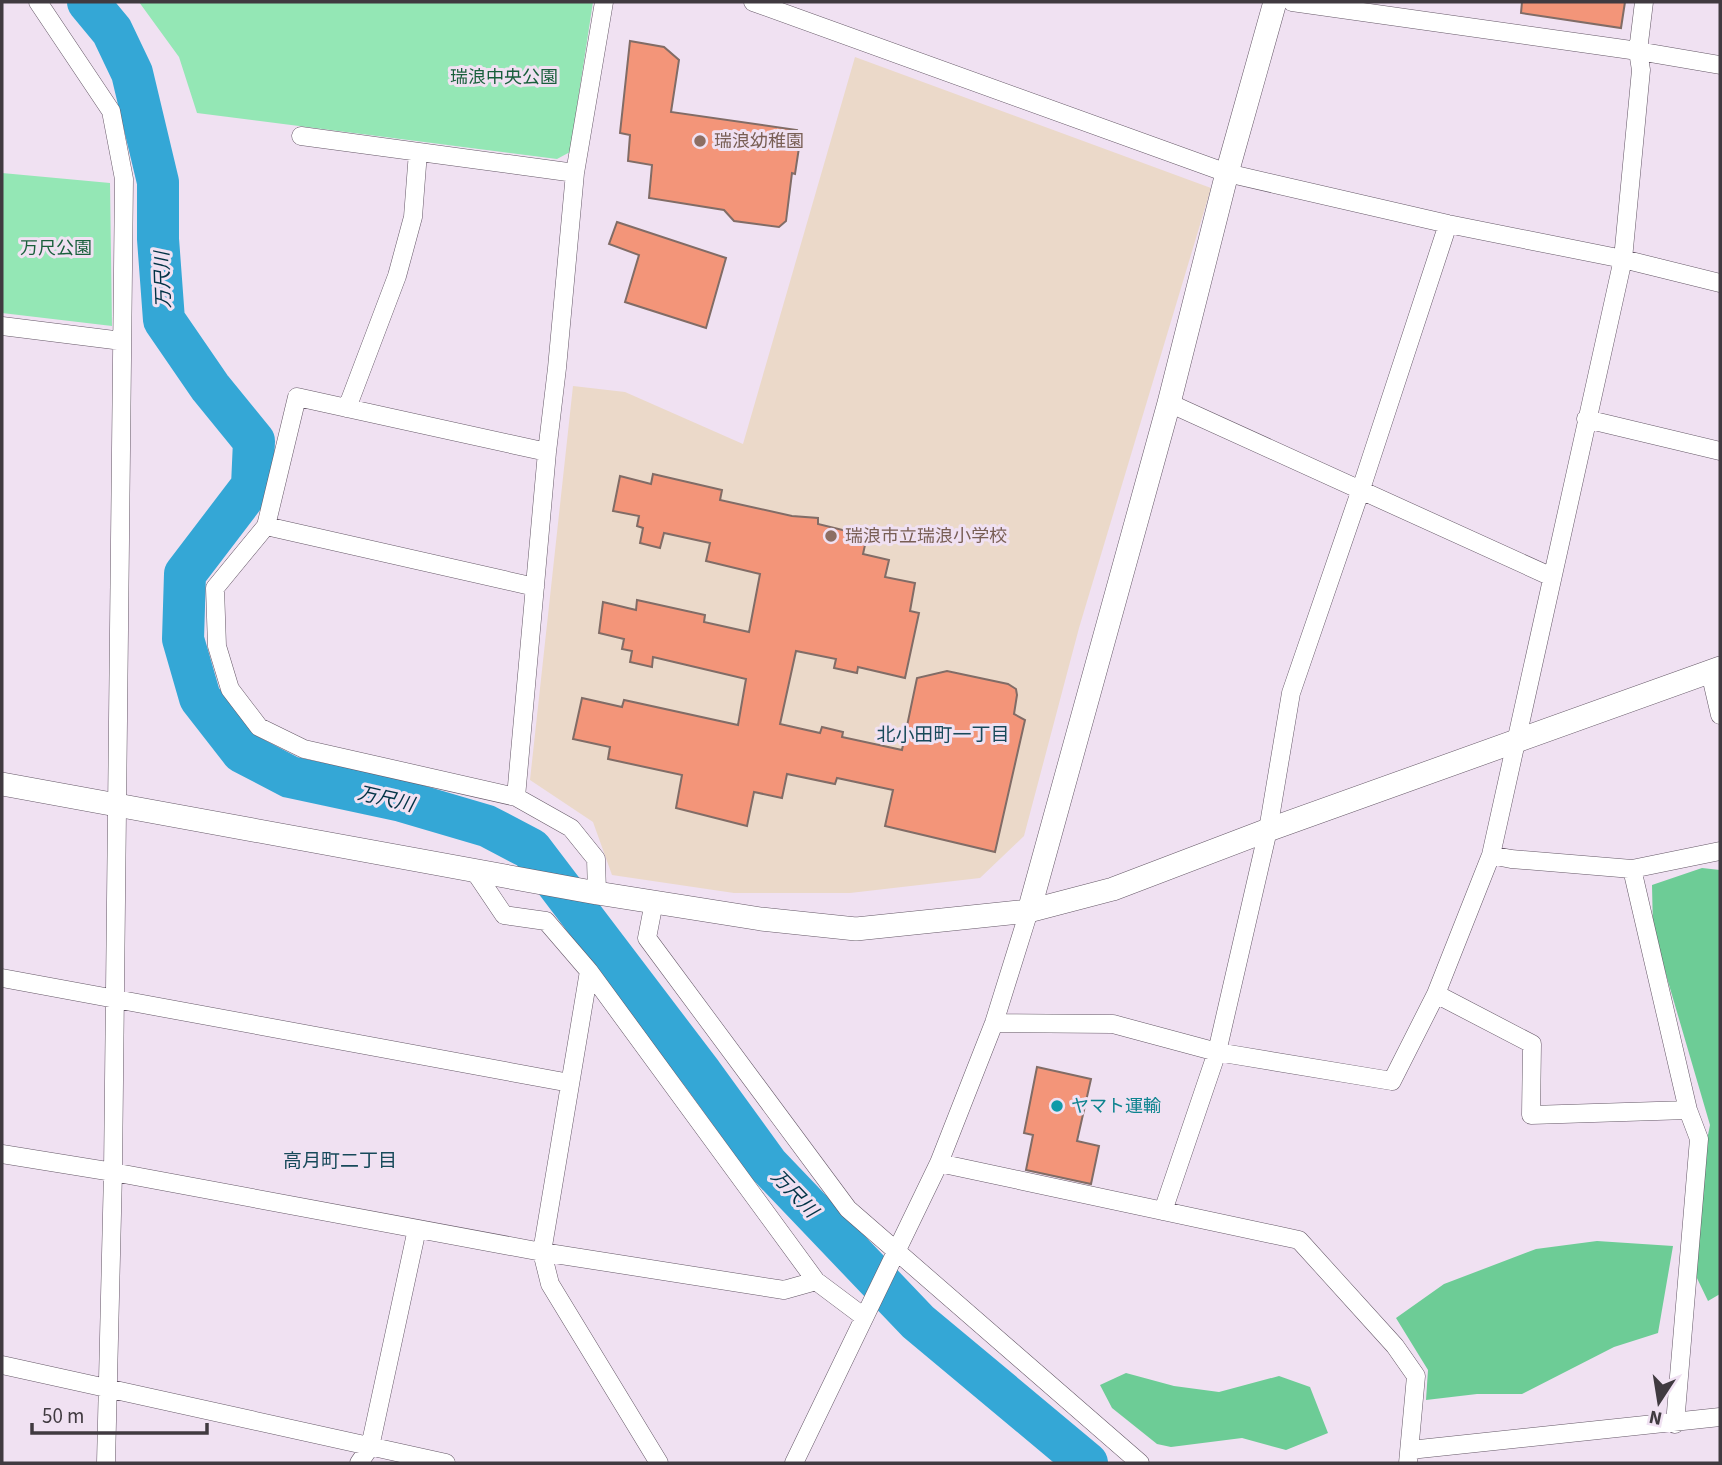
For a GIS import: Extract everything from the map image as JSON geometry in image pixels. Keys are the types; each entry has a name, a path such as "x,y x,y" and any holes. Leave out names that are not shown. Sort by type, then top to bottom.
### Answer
{"street":[{"path":"38,2 111,111 124,179 113,1172 106,1463"},
{"path":"516,797 575,173 604,2"},
{"path":"753,2 784,7 1227,173 1448,224 1623,258 1720,283"},
{"path":"794,1463 939,1163 994,1023 1030,911 1275,2"},
{"path":"1292,2 1720,65"},
{"path":"994,1023 1114,1024 1217,1052 1392,1081 1436,993 1491,855 1623,258 1641,70 1638,51 1644,2"},
{"path":"301,136 575,173"},
{"path":"346,408 397,276 413,217 418,152"},
{"path":"1163,1211 1217,1052 1268,830 1290,693 1361,489 1448,224"},
{"path":"2,326 122,341"},
{"path":"547,453 297,397 266,526 215,588 217,646 230,689 259,727 304,749 516,797 571,828 596,859 597,893"},
{"path":"1169,403 1552,577"},
{"path":"1586,419 1720,451"},
{"path":"266,526 535,587"},
{"path":"2,784 597,893 761,919 856,929 1030,911 1113,889 1268,830 1715,670 1720,715"},
{"path":"1491,855 1632,869 1720,851"},
{"path":"1632,869 1688,1110 1699,1139 1675,1424"},
{"path":"475,872 504,915 546,921 589,971 816,1281 864,1317"},
{"path":"654,902 647,938 848,1209 1140,1463"},
{"path":"589,971 542,1252 550,1284 659,1463"},
{"path":"2,978 570,1083"},
{"path":"1436,993 1532,1044 1531,1115 1688,1110"},
{"path":"2,1154 113,1172 542,1252 784,1290 816,1281"},
{"path":"939,1163 1299,1240 1395,1346 1416,1376 1409,1456 1720,1418"},
{"path":"359,1463 370,1447 417,1229"},
{"path":"2,1365 446,1463"}],"shaded area":[{"name":"瑞浪市立瑞浪小学校","path":"855,57 1211,188 1079,628 1024,836 980,878 850,893 734,893 612,875 593,822 530,780 573,386 625,392 743,444"}],"green space":[{"name":"瑞浪中央公園","path":"139,2 593,2 570,152 557,159 197,113 179,57"},
{"name":"万尺公園","path":"2,173 110,183 112,326 2,313"},
{"path":"1702,868 1720,870 1720,1294 1708,1301 1695,1274 1703,1160 1710,1125 1653,930 1652,885"},
{"path":"1597,1241 1673,1246 1658,1333 1614,1347 1522,1394 1477,1394 1426,1400 1428,1370 1396,1318 1444,1284 1536,1249"},
{"path":"1126,1373 1174,1386 1219,1392 1279,1376 1310,1387 1328,1433 1286,1450 1242,1438 1171,1447 1157,1444 1112,1408 1100,1385"}],"building":[{"path":"1522,2 1625,2 1621,28 1521,13"},
{"path":"630,41 664,47 679,60 671,112 797,130 796,139 800,141 795,174 792,173 786,221 779,227 734,221 724,210 649,198 652,165 628,161 630,135 620,133"},
{"path":"617,222 726,258 706,328 625,302 639,255 609,244"},
{"path":"653,474 722,490 720,500 792,516 818,518 818,524 867,536 863,554 889,560 885,577 915,583 910,611 919,613 905,678 858,667 857,673 834,668 836,659 796,651 780,724 820,733 822,727 843,732 842,737 902,750 917,678 947,671 1008,684 1016,689 1014,714 1025,720 995,852 885,826 893,790 837,778 835,784 787,774 782,798 754,792 747,826 676,808 682,775 608,759 610,747 573,739 582,698 622,707 624,700 738,725 746,679 653,657 652,667 630,662 632,651 622,649 624,639 599,633 603,602 636,610 637,600 705,615 704,622 749,632 760,574 706,561 710,543 664,533 660,548 640,543 643,528 637,526 639,516 613,511 620,476 651,484"},
{"name":"ヤマト運輸","path":"1037,1067 1091,1079 1077,1141 1099,1146 1091,1184 1026,1170 1033,1135 1024,1133"}],"waterway":[{"name":"万尺川","path":"88,2 112,31 132,73 158,182 158,239 164,320 210,387 254,441 252,486 185,574 183,639 200,698 242,752 290,777 402,801 487,826 531,849 768,1165 918,1322 1087,1463"}],"place":[{"name":"瑞浪幼稚園","path":"700,141"},
{"name":"瑞浪市立瑞浪小学校","path":"831,536"},
{"name":"ヤマト運輸","path":"1057,1106"}],"district":[{"name":"北小田町一丁目","path":"943,734"},
{"name":"高月町二丁目","path":"340,1160"}]}
